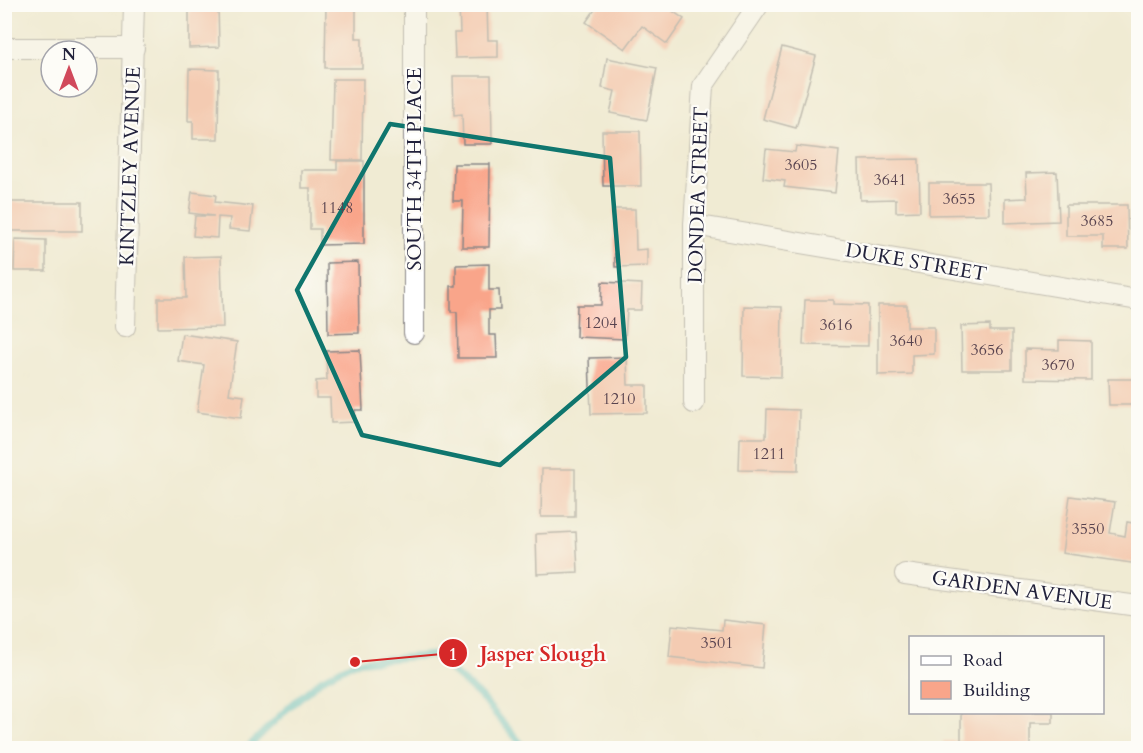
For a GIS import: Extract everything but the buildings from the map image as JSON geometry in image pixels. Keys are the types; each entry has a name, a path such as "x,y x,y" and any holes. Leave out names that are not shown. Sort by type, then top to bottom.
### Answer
{"street":[{"name":"KINTZLEY AVENUE","path":"125,327 134,4"},
{"name":"SOUTH 34TH PLACE","path":"414,4 414,333"},
{"name":"DONDEA STREET","path":"694,404 694,225 703,86 759,4"},
{"path":"4,48 134,48"},
{"name":"DUKE STREET","path":"694,225 1138,300"},
{"name":"GARDEN AVENUE","path":"905,574 1138,606"}],"highlighted area":[{"path":"390,124 610,158 626,357 500,465 362,435 297,290"}],"waterway":[{"path":"247,748 322,679 355,662 433,655 479,695 525,748"}],"place":[{"name":"Jasper Slough","path":"355,662"}]}
